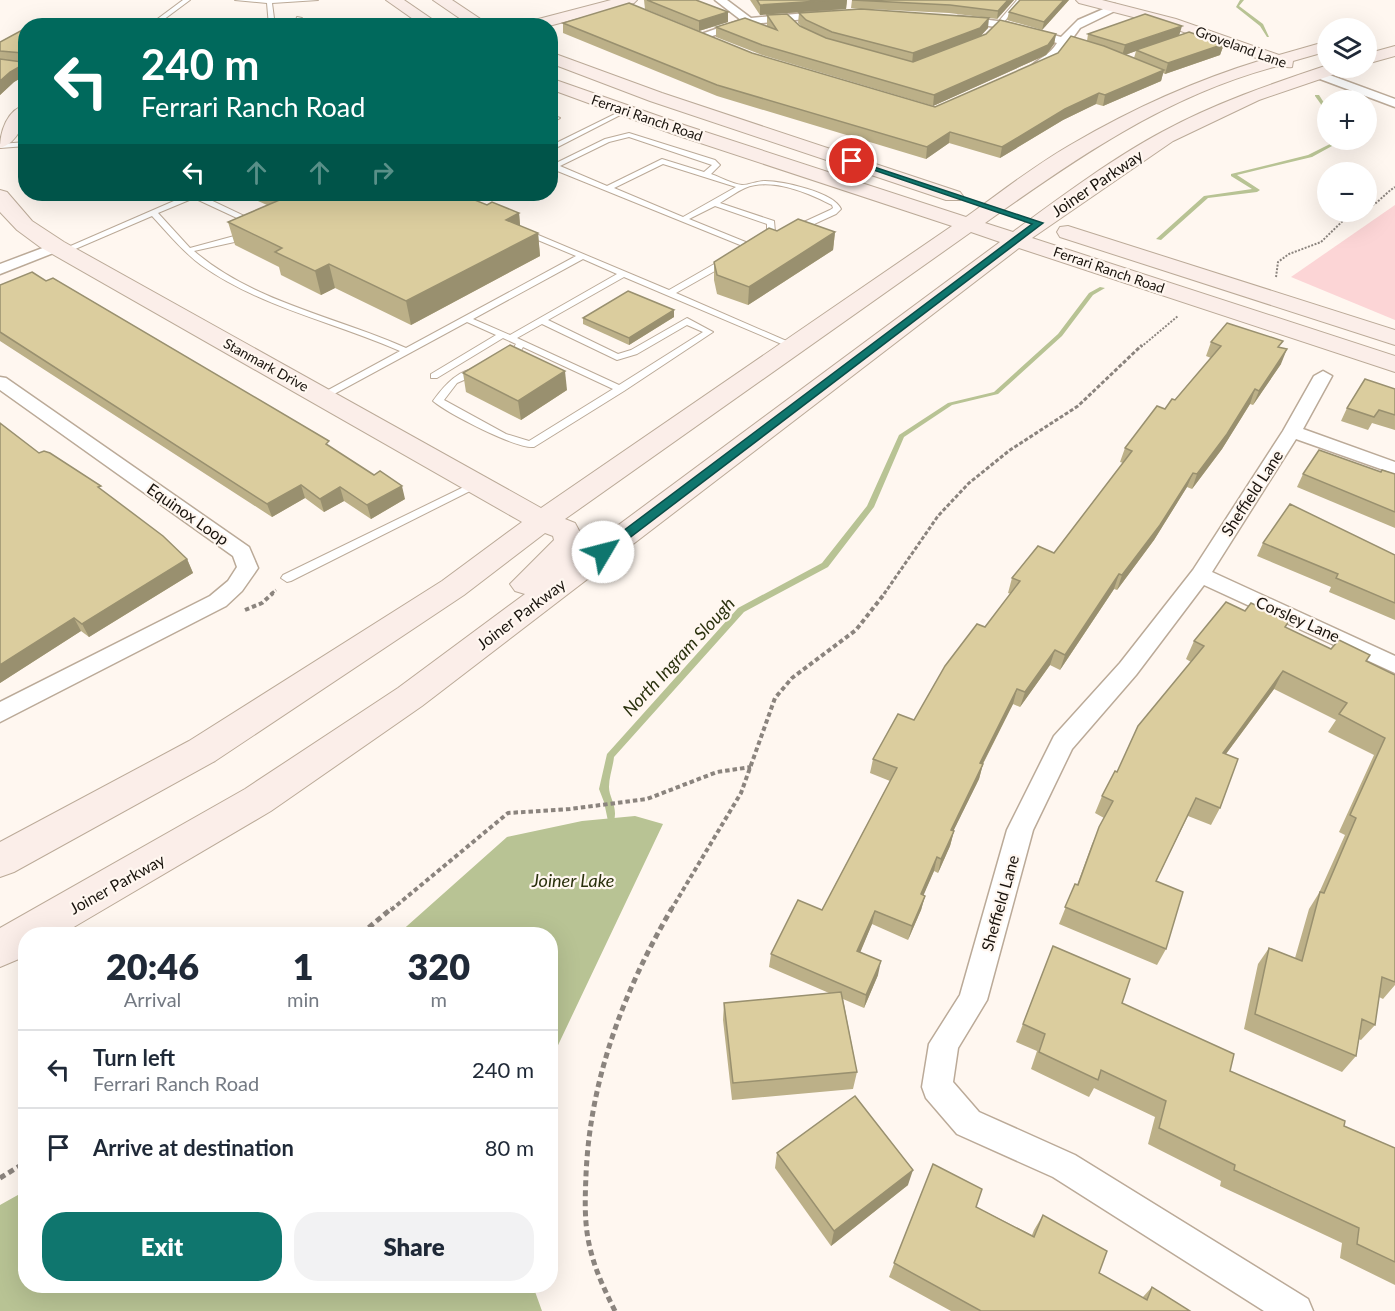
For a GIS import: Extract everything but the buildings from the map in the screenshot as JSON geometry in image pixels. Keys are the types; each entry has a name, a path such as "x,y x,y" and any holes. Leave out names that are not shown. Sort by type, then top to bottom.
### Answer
{"main road":[{"path":"394,0 422,18"},
{"path":"441,0 470,18"},
{"path":"558,18 629,0"},
{"name":"Groveland Lane","path":"1084,0 1182,26 1316,74"},
{"path":"0,861 202,751 453,588 542,521 908,266 979,201 1044,170 1121,125 1189,92 1278,60 1317,49"},
{"path":"1377,56 1395,51"},
{"name":"Ferrari Ranch Road","path":"558,60 656,97 979,201 1028,231 1332,344 1395,364"},
{"name":"Joiner Parkway","path":"40,927 198,837 410,697 1028,231 1166,138 1253,96 1316,74"},
{"name":"Ferrari Ranch Road","path":"558,86 625,111 879,196 979,201"},
{"path":"0,144 18,120"},
{"path":"1166,138 1082,210 1086,221 1094,230 1256,281 1290,304"},
{"name":"Stanmark Drive","path":"0,196 22,224 60,249 542,521 565,530 569,540 560,556 519,589 363,703 263,769 198,837"},
{"path":"879,196 915,216 922,225 923,235 908,266"},
{"name":"Ferrari Ranch Road","path":"1028,231 1290,304 1395,338"},
{"path":"861,358 900,349 1013,265 1063,262 1299,341 1332,344"},
{"name":"Joiner Parkway","path":"0,949 18,939"}],"street":[{"path":"720,0 749,21"},
{"path":"1022,73 1052,59 1068,43 1073,29 1084,20 1115,7"},
{"path":"728,48 693,35 749,21 790,21 839,14"},
{"path":"949,18 1000,25 1068,43"},
{"name":"Groveland Lane","path":"1316,74 1395,103"},
{"path":"0,270 60,249"},
{"name":"Sheffield Lane","path":"1296,1311 1064,1166 968,1123 937,1087 944,1044 973,1000 1020,830 1063,743 1128,669 1200,575 1292,431 1323,376"},
{"name":"Equinox Loop","path":"0,382 242,552 248,568 235,586 218,601 0,713"},
{"path":"1292,431 1395,468"},
{"name":"Corsley Lane","path":"1200,575 1395,665"}],"lane":[{"path":"162,18 187,0"},
{"path":"238,0 315,0"},
{"path":"988,36 1020,0"},
{"path":"269,1 271,18"},
{"path":"558,145 625,111"},
{"path":"558,163 608,140 629,135 712,162 716,165 705,176"},
{"path":"0,144 18,144"},
{"path":"609,188 662,161 742,188"},
{"path":"558,167 750,247"},
{"path":"684,219 754,182 772,182 835,204 837,208 833,212 786,231 771,230 740,253"},
{"path":"60,249 180,201"},
{"path":"190,250 236,239 261,225 210,201"},
{"path":"714,203 771,223 771,230"},
{"path":"153,213 204,264 251,289 320,318 370,334 406,351"},
{"path":"519,229 794,346"},
{"path":"322,397 584,256"},
{"path":"670,293 730,259"},
{"path":"434,376 506,337 543,321 624,273"},
{"path":"467,319 621,388"},
{"path":"487,367 454,381 438,401 503,436 530,445 709,333 687,321 634,352 617,357 543,321"},
{"path":"497,363 515,354 521,343"},
{"path":"287,578 476,484"}],"path":[{"path":"1377,202 1380,195 1395,187"},
{"path":"1276,277 1278,262 1287,253 1318,244 1332,234 1340,222"},
{"path":"615,1311 594,1264 586,1226 590,1133 608,1050 622,1006 639,968 743,790 765,719 785,683 855,632 925,532 954,497 1027,437 1076,408 1142,343 1194,305"},
{"path":"370,927 508,813 588,807 647,799 717,772 751,767"},
{"path":"0,1178 18,1167"}],"shaded area":[{"path":"1395,205 1395,320 1291,277 1370,222 1377,222 1377,217"}],"water":[{"name":"Joiner Lake","path":"635,816 663,824 558,1045 558,927 406,927 507,837 582,821"},
{"path":"18,1195 18,1293 536,1293 542,1311 0,1311 0,1205"}],"waterway":[{"name":"North Ingram Slough","path":"1242,0 1237,6 1262,25 1268,36"},
{"name":"North Ingram Slough","path":"1159,239 1206,197 1257,190 1233,175 1310,156 1322,150"},
{"name":"North Ingram Slough","path":"611,818 609,802 604,789 610,756 741,610 825,565 870,507 901,436 950,404 996,393 1060,335 1091,294 1102,288"}],"route":[{"path":"603,552 1039,223 852,161"}]}
